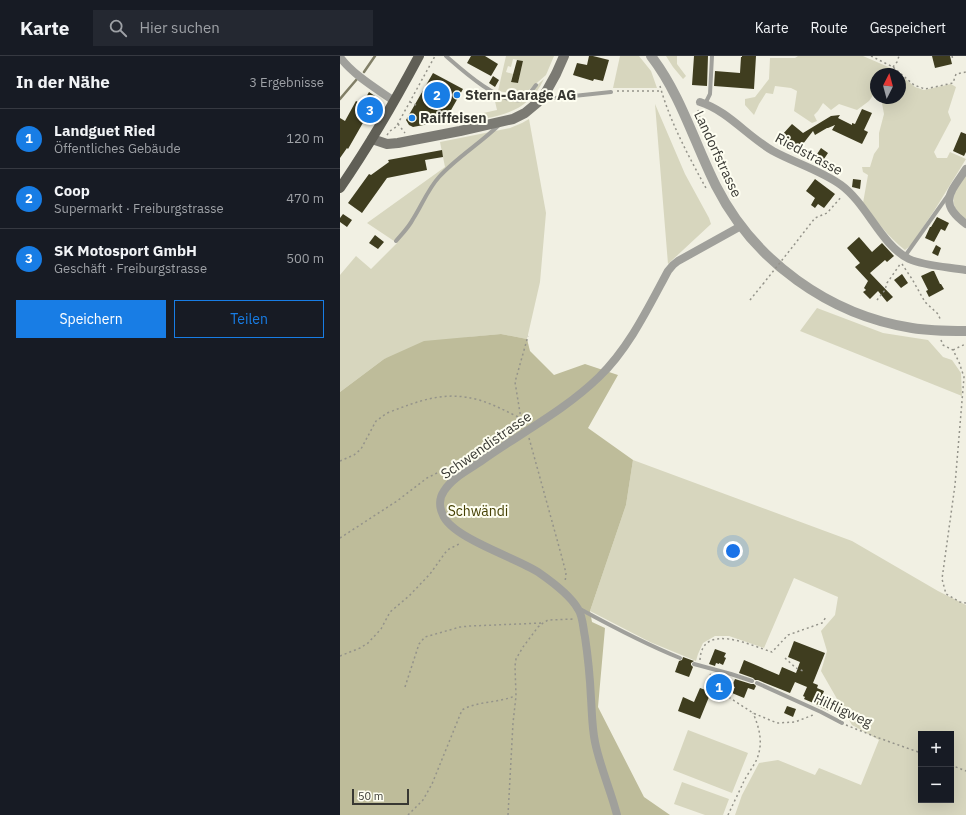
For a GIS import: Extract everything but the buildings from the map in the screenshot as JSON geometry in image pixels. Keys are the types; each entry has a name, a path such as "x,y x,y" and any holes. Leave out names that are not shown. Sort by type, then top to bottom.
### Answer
{"main road":[{"path":"340,188 372,139 419,56"},
{"path":"372,139 383,143 392,143 513,119 525,113 546,96 564,56"}],"street":[{"name":"Landorfstrasse","path":"651,56 667,80 716,186 727,205 741,226 766,254 792,276 823,297 845,308 873,319 908,327 943,331 966,331"},
{"path":"340,57 358,75 394,101"},
{"name":"Riedstrasse","path":"702,103 725,114 773,151 841,185 854,197 895,248 905,256 912,260 927,264 966,270"},
{"path":"966,169 951,192 949,200 951,209 958,219 966,224"},
{"name":"Schwendistrasse","path":"617,815 595,741 588,664 582,619 578,608 564,593 538,572 453,528 442,514 440,503 443,493 449,485 459,477 583,392 600,376 630,337 673,265 686,256 741,226"}],"lane":[{"path":"446,56 483,86 500,96 521,100 536,85"},
{"path":"702,103 710,94 712,56"},
{"path":"546,96 555,98 611,92"},
{"path":"396,242 414,219 429,190 438,177 502,122"},
{"path":"905,256 951,192"},
{"path":"578,608 639,641 680,658"},
{"path":"694,664 752,681"},
{"name":"Hilfligweg","path":"757,683 842,723"}],"path":[{"path":"390,131 398,124 435,56"},
{"path":"871,56 893,67 914,85 925,89 954,83 956,74 966,72"},
{"path":"893,67 899,56"},
{"path":"952,56 954,60"},
{"path":"611,92 661,91 680,137 708,190"},
{"path":"410,102 416,105"},
{"path":"697,130 701,123 697,103 702,103"},
{"path":"437,118 450,125 450,127"},
{"path":"398,124 404,132"},
{"path":"750,300 815,218 827,213 847,190"},
{"path":"877,300 885,290 887,283 900,263 925,302 938,314 942,323"},
{"path":"521,418 515,382 528,336"},
{"path":"941,340 943,345 953,350 964,377 955,485 942,579 946,594 966,604"},
{"path":"953,350 966,344"},
{"path":"340,461 354,455 361,449 376,421 386,413 428,399 444,396 467,397 479,400 536,425"},
{"path":"527,431 566,573 564,593"},
{"path":"340,538 397,501 427,478 475,456"},
{"path":"340,656 368,644 382,629 390,612 409,596 430,574 444,553 462,542 466,536"},
{"path":"821,712 795,722 777,723 753,713 727,696 702,666 700,656 704,646 711,640 719,638 730,639 772,652 788,635 822,623 826,617"},
{"path":"405,687 420,644 425,637 460,627 543,622 548,620 582,619"},
{"path":"508,815 516,696 516,659 523,647 543,622"},
{"path":"785,658 796,668 803,671"},
{"path":"408,815 423,800 432,784 462,710 469,706 508,699 516,696"},
{"path":"728,815 758,757 760,749 758,725 753,713"},
{"name":"Hilfligweg","path":"842,723 876,738 918,752"},
{"path":"954,766 966,771"}],"green space":[{"path":"506,56 554,56 546,75 523,95 498,91","holes":["513,59 523,61 518,83 511,81 513,74 506,72 508,66 511,67"]},
{"path":"620,56 639,56 651,71 657,88 613,88"},
{"path":"666,56 677,56 677,64 686,76 683,79 673,67"},
{"path":"798,56 863,56 891,68 870,68 870,100 857,110 839,104 831,110 823,103 814,115 817,121 812,123 794,111 797,91 791,88 775,86 773,94 766,93 754,115 745,105 745,99 755,97 769,79 770,58 795,58"},
{"path":"544,79 537,91 519,107 498,116 461,123 463,112 465,117 497,110 495,96 519,101"},
{"path":"906,79 915,87 924,90 951,84 956,87 948,112 951,120 934,152 937,158 947,158 950,152 966,159 934,211 911,245 905,250 888,234 863,203 868,175 863,172 862,167 870,167 874,154 879,147 879,133 884,114 882,104 906,104"},
{"path":"655,104 685,174 711,224 668,264"},
{"path":"529,119 546,213 540,282 527,339 501,334 469,337 384,359 340,392 340,275 356,256 371,269 397,243 367,223 445,167 440,142 510,128"},
{"path":"966,175 966,220 956,209 954,198 958,187"},
{"path":"817,308 883,333 928,340 943,357 952,360 961,373 962,396 800,331"},
{"name":"Schwändi","path":"501,334 527,339 530,351 554,375 585,364 618,375 588,428 633,460 626,505 590,611 592,622 605,628 598,707 644,797 670,815 340,815 340,392 384,359 424,341"},
{"path":"633,460 852,541 938,591 966,605 966,815 735,815 742,795 759,763 778,760 815,775 819,768 861,785 879,740 852,725 821,671 827,651 821,631 835,615 838,597 794,578 764,648 729,636 715,636 703,643 696,661 650,642 590,611 626,505"},
{"path":"688,730 748,753 732,793 673,770"},
{"path":"682,782 729,799 723,815 705,815 674,804"}],"waterway":[{"path":"364,72 375,56"},
{"path":"340,99 357,79"}],"place":[{"name":"Coop","path":"437,95"},
{"name":"Stern-Garage AG","path":"457,95"},
{"name":"SK Motosport GmbH","path":"370,110"},
{"name":"Raiffeisen","path":"412,118"},
{"name":"Landguet Ried","path":"719,687"}]}
